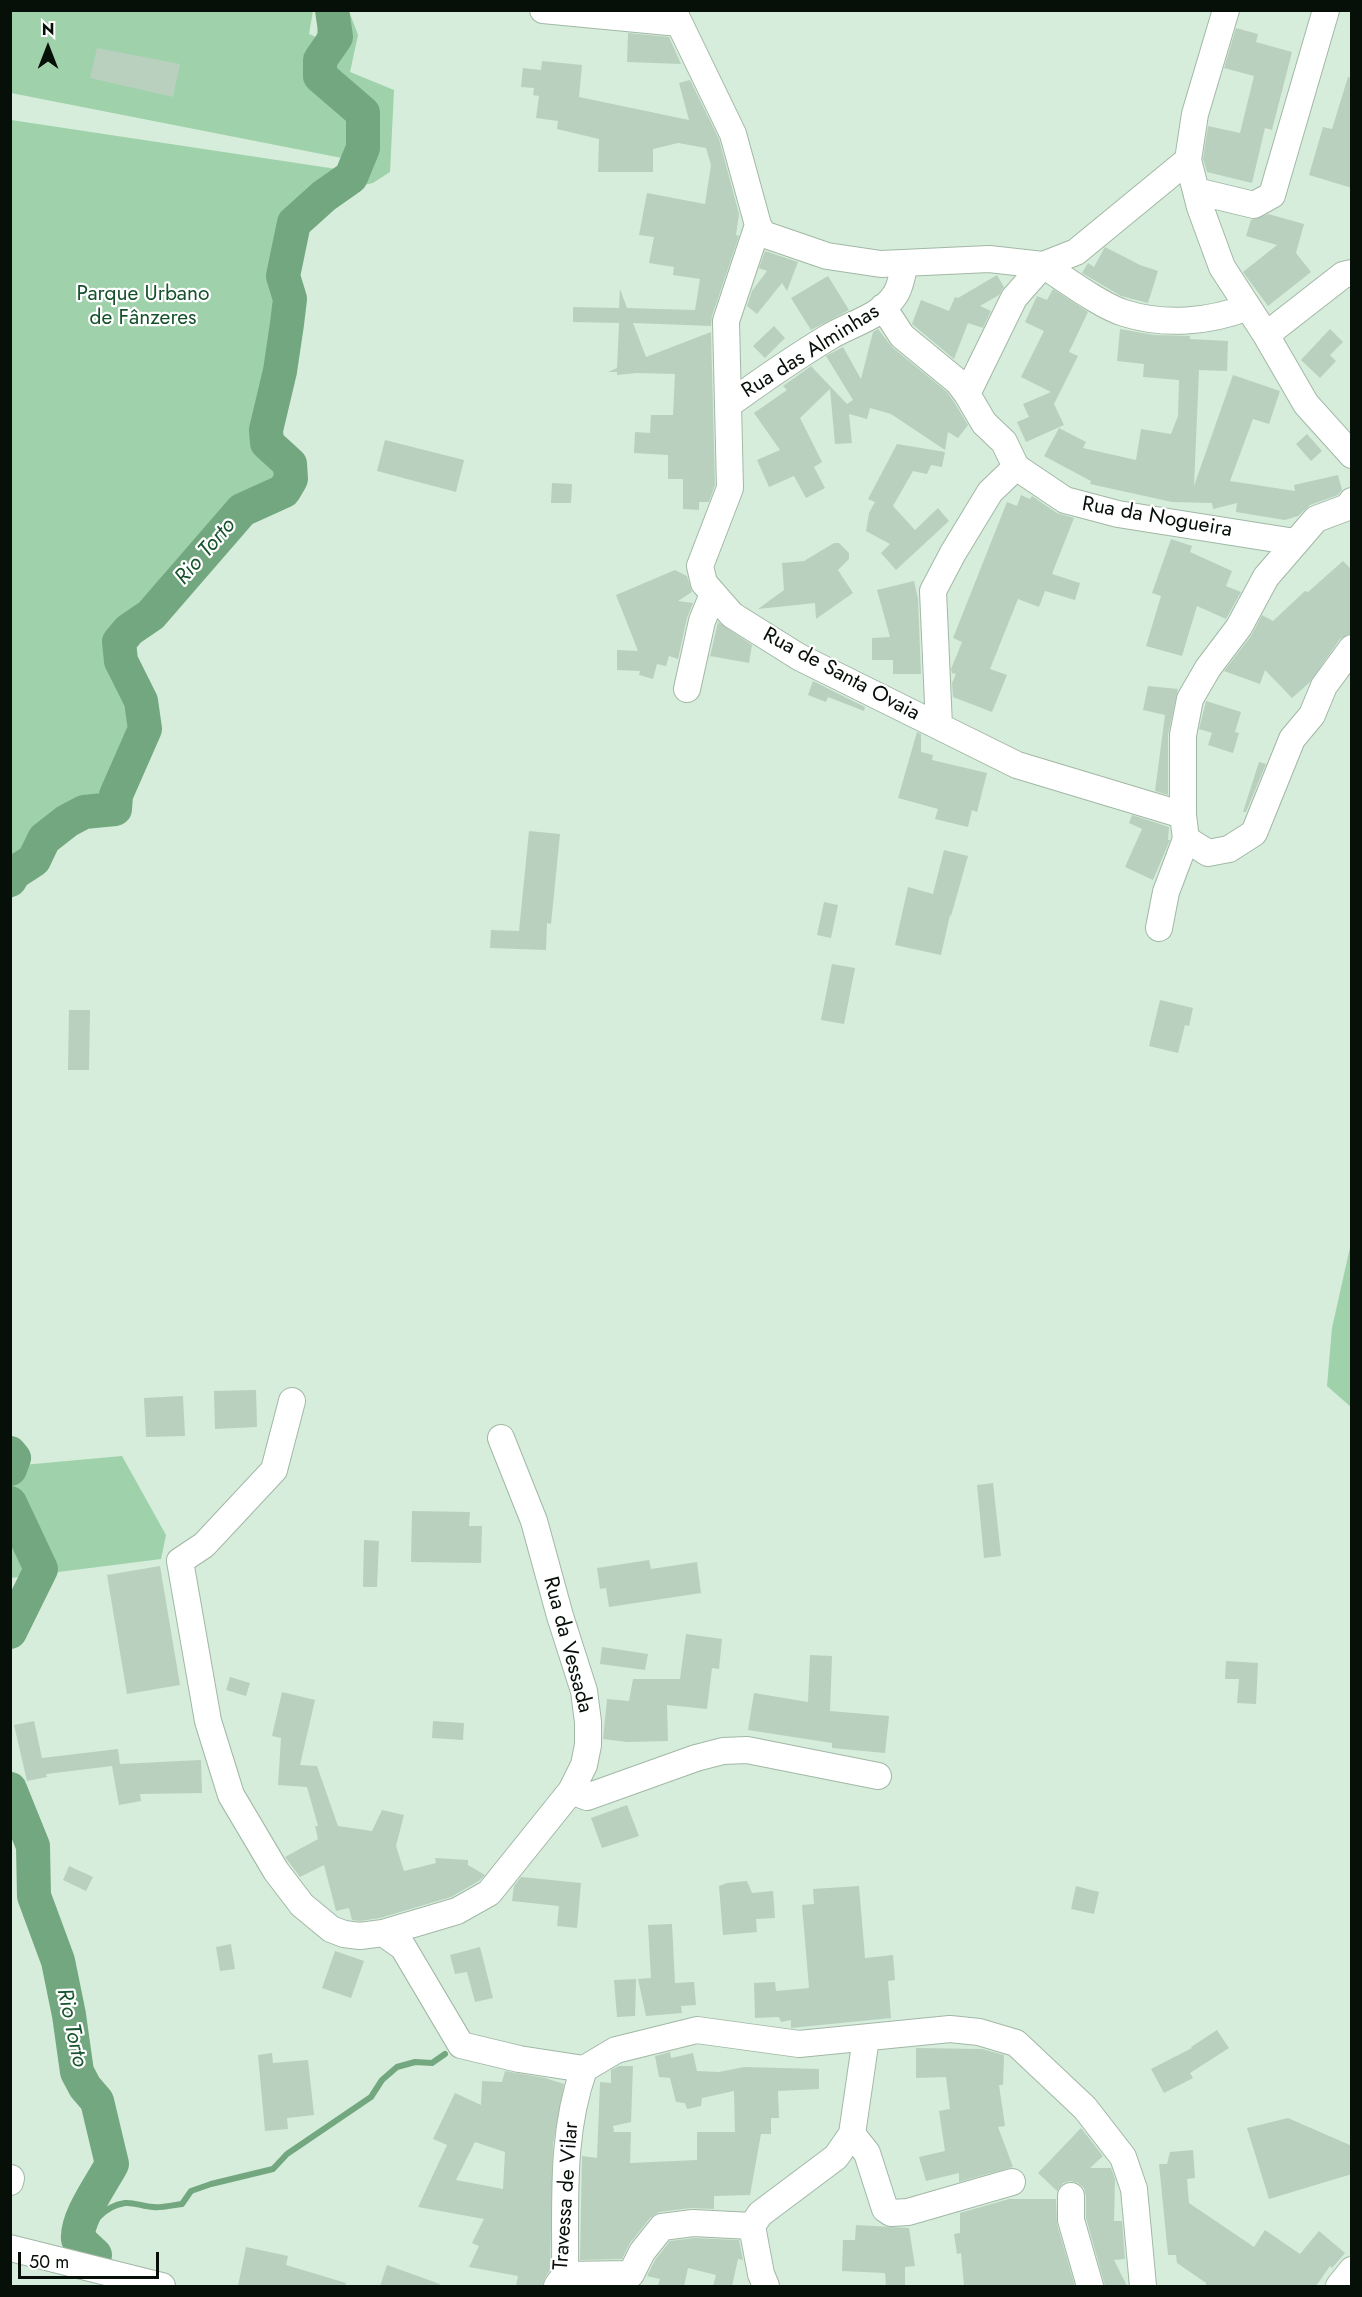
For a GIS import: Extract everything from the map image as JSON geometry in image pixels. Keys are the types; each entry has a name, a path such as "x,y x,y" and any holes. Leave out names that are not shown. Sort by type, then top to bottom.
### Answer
{"street":[{"path":"543,10 676,17 733,134 758,225 763,234 827,256 881,264 989,259 1043,266 1123,313 1184,321 1210,319 1248,307"},
{"path":"1226,10 1195,114 1188,160 1196,191 1222,267 1266,335 1306,404 1352,455"},
{"path":"1196,191 1254,205 1272,195 1326,10"},
{"path":"967,394 1014,298 1043,266 1076,252 1188,160"},
{"name":"Rua de Santa Ovaia","path":"758,225 726,321 730,488 700,566 704,584 732,615 799,657 1017,765 1184,827 1208,853 1229,849 1254,833 1292,739 1312,716 1324,686 1352,648"},
{"name":"Rua das Alminhas","path":"728,405 778,368 883,307 896,295 905,264"},
{"path":"1266,335 1343,275 1352,273"},
{"name":"Rua da Nogueira","path":"883,307 902,336 958,382 984,423 1004,442 1016,467 1065,500 1118,514 1295,542"},
{"path":"939,726 933,591 953,552 990,492 1016,467"},
{"path":"1159,928 1166,892 1184,827 1183,735 1190,699 1208,668 1239,627 1266,577 1316,519 1348,507 1352,501"},
{"path":"687,690 702,621 714,594"},
{"name":"Rua da Vessada","path":"292,1401 274,1470 204,1545 180,1561 208,1721 231,1796 276,1871 302,1905 331,1929 344,1934 360,1936 383,1933 457,1911 489,1893 571,1791 584,1765 588,1744 584,1691 560,1616 534,1521 501,1438"},
{"path":"571,1791 587,1797 696,1758 723,1751 747,1749 878,1776"},
{"path":"383,1933 403,1947 461,2045 519,2059 584,2069 616,2050 697,2030 799,2044 950,2029 979,2032 1016,2043 1085,2108 1123,2157 1134,2188 1143,2286"},
{"path":"766,2286 760,2274 752,2226 760,2214 836,2157 852,2134 866,2037"},
{"name":"Travessa de Vilar","path":"561,2281 564,2181 574,2098 584,2069"},
{"path":"852,2134 867,2153 885,2209 891,2213 908,2212 1012,2182"},
{"path":"1071,2196 1071,2220 1090,2286"},
{"path":"561,2281 631,2274 642,2252 662,2227 693,2223 752,2226"},
{"path":"10,2248 162,2286"},
{"path":"1339,2286 1352,2270"}],"green space":[{"name":"Parque Urbano de Fânzeres","path":"10,11 313,11 309,34 316,37 321,11 349,11 358,35 350,72 394,90 390,172 373,183 340,190 323,188 298,201 283,223 273,255 272,277 279,301 254,436 277,467 278,482 230,506 160,589 109,638 132,704 135,731 115,771 105,798 76,830 38,861 12,898 11,904 11,120 343,170 347,159 11,93"},
{"path":"1351,1243 1351,1407 1327,1386 1332,1328"},
{"path":"11,1446 23,1465 122,1456 166,1535 161,1559 11,1578"}],"building":[{"path":"1236,28 1258,34 1256,42 1292,52 1272,130 1265,128 1252,183 1207,172 1203,159 1208,126 1240,133 1254,76 1224,68"},
{"path":"628,33 669,37 681,64 627,62"},
{"path":"97,48 180,64 173,97 90,78"},
{"path":"542,61 582,65 579,97 689,120 679,83 690,80 719,139 739,214 736,235 739,236 712,316 711,326 633,323 646,357 711,332 715,485 709,502 699,502 699,510 683,509 683,479 668,479 668,455 634,453 635,432 650,433 651,415 673,415 675,374 617,375 617,372 608,372 617,368 619,323 573,322 573,307 619,308 620,289 627,308 695,310 700,279 673,275 674,267 649,263 654,237 639,235 647,193 705,204 711,165 706,148 678,143 653,149 653,172 598,172 599,139 557,129 558,121 536,118 539,96 533,95 534,88 521,87 523,68 541,70"},
{"path":"1348,77 1352,78 1352,188 1309,175 1323,127 1332,129"},
{"path":"1268,214 1304,224 1296,253 1311,272 1268,306 1243,272 1277,245 1246,236 1251,220"},
{"path":"1105,247 1140,265 1158,271 1148,303 1121,296 1082,273 1088,263 1094,267"},
{"path":"765,251 798,262 787,291 782,283 757,314 747,306 752,291 767,271 759,268"},
{"path":"997,275 1004,287 999,295 980,306 991,311 983,328 968,323 954,359 912,324 921,300 949,311 955,297 958,298"},
{"path":"828,276 849,310 811,330 791,298"},
{"path":"1053,289 1088,312 1069,352 1078,356 1054,404 1064,425 1026,442 1017,422 1029,417 1023,404 1051,392 1021,377 1044,331 1025,322 1037,296 1047,300"},
{"path":"774,326 785,338 765,358 753,346"},
{"path":"878,329 892,347 947,392 968,425 958,438 948,432 945,450 891,414 870,408 867,419 849,414 852,443 835,444 830,389 800,418 822,462 814,467 825,488 806,498 794,476 769,487 757,460 780,450 754,413 787,390 783,386 811,366 847,404 853,400 826,356 843,347 861,379 873,332"},
{"path":"1120,329 1154,335 1190,336 1190,339 1228,341 1227,371 1199,370 1194,486 1233,375 1280,391 1269,424 1253,419 1230,481 1295,491 1294,485 1338,475 1342,490 1338,495 1310,505 1298,516 1285,520 1236,512 1237,503 1213,509 1212,503 1172,502 1090,484 1091,481 1044,456 1059,428 1086,442 1083,448 1136,460 1141,429 1171,434 1178,416 1179,380 1143,377 1144,364 1117,361"},
{"path":"1330,329 1343,342 1330,355 1336,361 1320,378 1301,360"},
{"path":"1307,434 1322,451 1311,461 1296,444"},
{"path":"385,440 464,460 456,492 377,471"},
{"path":"897,444 945,452 942,467 931,465 927,474 913,471 893,506 915,530 938,508 949,521 896,570 881,553 890,544 866,531 869,513 875,502 868,499"},
{"path":"552,483 572,484 571,503 551,503"},
{"path":"1021,495 1030,499 1032,496 1057,513 1074,518 1052,574 1080,583 1075,600 1045,591 1039,607 1018,599 990,669 1007,675 992,712 953,697 952,683 956,674 952,673 951,669 962,642 953,638 1007,502 1017,506"},
{"path":"1171,539 1192,546 1190,552 1232,571 1226,586 1241,592 1226,619 1197,606 1182,656 1146,646 1161,596 1152,593"},
{"path":"834,543 839,543 849,553 849,559 838,570 853,593 816,619 815,603 758,609 784,590 782,563 804,561"},
{"path":"1343,561 1352,570 1352,633 1340,639 1310,682 1292,698 1265,670 1260,684 1224,671 1251,636 1262,615 1273,621 1305,591 1308,592"},
{"path":"675,570 687,576 692,592 678,601 693,603 687,618 678,659 669,656 666,666 657,664 653,679 639,675 640,671 617,670 617,650 638,651 616,595"},
{"path":"914,581 918,599 921,674 893,674 893,660 872,660 872,638 890,637 877,590"},
{"path":"718,622 752,645 749,663 710,656"},
{"path":"813,681 865,707 864,711 828,697 826,702 808,695"},
{"path":"1148,686 1178,689 1168,735 1168,795 1155,791 1165,715 1143,710"},
{"path":"1206,701 1241,712 1235,732 1239,733 1233,753 1208,745 1212,733 1199,729"},
{"path":"917,732 921,734 921,752 933,755 932,760 987,773 977,812 972,810 968,827 935,819 938,809 898,798"},
{"path":"1259,762 1266,764 1246,812 1243,812"},
{"path":"1132,815 1169,827 1168,840 1170,840 1153,880 1125,867 1142,829 1129,823"},
{"path":"529,831 560,834 551,924 547,923 546,950 490,948 491,930 519,931"},
{"path":"944,850 968,856 950,915 941,955 895,945 908,887 933,894"},
{"path":"824,902 838,905 831,938 817,935"},
{"path":"832,964 855,968 844,1024 821,1020"},
{"path":"1160,1000 1193,1008 1189,1026 1185,1025 1178,1053 1149,1046"},
{"path":"69,1010 90,1010 89,1070 68,1070"},
{"path":"256,1390 257,1427 215,1429 214,1391"},
{"path":"183,1396 185,1436 146,1437 144,1398"},
{"path":"993,1483 1001,1556 984,1558 977,1485"},
{"path":"412,1511 470,1512 469,1526 482,1526 481,1563 411,1562"},
{"path":"364,1540 379,1541 377,1587 363,1587"},
{"path":"649,1560 651,1569 697,1562 701,1593 609,1607 606,1588 600,1589 597,1568"},
{"path":"160,1566 180,1685 127,1694 107,1575"},
{"path":"686,1634 722,1639 719,1669 712,1668 707,1709 667,1705 668,1741 627,1742 603,1739 607,1699 629,1701 633,1679 680,1679"},
{"path":"602,1647 648,1654 645,1670 600,1664"},
{"path":"810,1655 832,1656 830,1711 889,1716 885,1753 832,1748 832,1743 748,1730 754,1693 808,1702"},
{"path":"1226,1661 1258,1663 1256,1704 1237,1703 1239,1679 1225,1679"},
{"path":"230,1677 250,1683 246,1696 226,1690"},
{"path":"282,1692 315,1700 300,1765 317,1766 338,1826 372,1831 382,1810 404,1815 396,1846 404,1871 436,1863 435,1858 468,1860 468,1865 485,1875 451,1897 380,1918 352,1920 349,1908 336,1911 324,1865 300,1877 285,1857 318,1839 315,1826 318,1826 307,1787 278,1785 281,1738 272,1736"},
{"path":"34,1721 42,1758 118,1749 120,1764 201,1760 202,1793 140,1794 141,1801 119,1805 112,1766 46,1774 47,1777 27,1781 14,1725"},
{"path":"433,1721 464,1723 463,1740 432,1738"},
{"path":"627,1805 639,1836 602,1848 591,1818"},
{"path":"69,1866 93,1877 86,1891 63,1880"},
{"path":"521,1877 581,1883 577,1928 557,1926 559,1906 512,1901 514,1886"},
{"path":"747,1881 752,1893 773,1891 775,1918 756,1919 757,1932 723,1935 719,1886"},
{"path":"859,1886 865,1958 893,1955 895,1980 888,1981 891,2018 791,2028 791,2020 781,2022 779,2017 755,2018 754,1983 775,1982 776,1991 809,1988 802,1905 814,1904 813,1889"},
{"path":"1076,1886 1099,1892 1094,1914 1071,1909"},
{"path":"672,1924 675,1983 694,1982 696,2005 681,2006 682,2013 646,2016 638,1979 651,1978 648,1925"},
{"path":"231,1944 235,1969 220,1971 216,1947"},
{"path":"480,1947 493,1998 475,2002 467,1972 455,1974 450,1955"},
{"path":"335,1951 364,1961 351,1998 322,1988"},
{"path":"636,1979 635,2016 617,2017 614,1980"},
{"path":"1217,2030 1229,2048 1190,2073 1193,2078 1164,2093 1151,2069 1192,2048"},
{"path":"916,2048 982,2049 1004,2055 1003,2085 999,2085 1005,2126 998,2127 1013,2167 959,2182 959,2173 926,2181 919,2157 945,2151 939,2111 950,2109 946,2077 916,2078"},
{"path":"670,2052 671,2058 693,2053 697,2071 719,2072 744,2067 819,2069 819,2089 778,2091 779,2118 771,2118 771,2134 761,2134 750,2195 714,2196 714,2209 691,2208 659,2212 650,2218 630,2243 622,2259 580,2260 582,2156 597,2158 600,2082 611,2083 611,2070 619,2066 633,2066 631,2122 613,2126 614,2132 631,2132 630,2163 697,2160 697,2132 735,2132 734,2091 702,2098 701,2106 687,2109 685,2103 676,2102 670,2078 659,2077 655,2056"},
{"path":"272,2053 273,2063 308,2060 314,2115 287,2118 288,2129 265,2131 258,2055"},
{"path":"505,2071 564,2084 553,2144 550,2270 542,2286 516,2286 518,2276 469,2267 479,2246 472,2243 484,2219 418,2207 447,2145 433,2139 455,2093 481,2105 482,2081 502,2082","holes":["475,2142 505,2152 503,2189 456,2180"]},
{"path":"1288,2118 1352,2146 1352,2174 1269,2199 1247,2128"},
{"path":"1081,2128 1103,2156 1090,2168 1111,2168 1115,2179 1114,2221 1122,2221 1125,2259 1114,2260 1127,2286 1105,2286 1086,2218 1084,2188 1070,2181 1063,2183 1057,2191 1038,2173"},
{"path":"1193,2150 1195,2178 1187,2179 1189,2203 1254,2247 1265,2230 1300,2254 1319,2231 1345,2253 1332,2268 1330,2266 1316,2286 1206,2286 1206,2283 1177,2263 1176,2255 1168,2255 1159,2164 1167,2164 1170,2152"},
{"path":"1009,2199 1056,2199 1057,2224 1075,2286 964,2286 961,2253 957,2254 954,2234 960,2233 960,2213"},
{"path":"856,2225 909,2228 915,2266 905,2267 905,2286 886,2286 885,2273 842,2271 843,2240 855,2240"},
{"path":"694,2238 739,2240 743,2260 738,2259 732,2286 713,2286 716,2275 688,2268 684,2286 658,2286 660,2279 647,2276 655,2260 670,2241"},
{"path":"246,2247 288,2256 286,2265 346,2283 345,2286 238,2286"},
{"path":"387,2265 440,2284 440,2286 380,2286"}],"waterway":[{"name":"Rio Torto","path":"10,880 14,873 34,860 44,839 67,821 84,812 115,809 116,795 145,729 141,701 121,661 119,642 129,630 151,615 242,510 284,491 291,479 290,464 267,443 266,430 280,371 287,324 290,299 283,276 294,223 324,196 351,177 363,148 363,113 320,76 320,60 336,37 332,10"},
{"name":"Rio Torto","path":"10,1453 14,1458 10,1469"},
{"name":"Rio Torto","path":"10,1503 41,1569 10,1632"},
{"name":"Rio Torto","path":"10,1789 33,1846 34,1896 58,1961 77,2072 85,2087 97,2101 112,2164 90,2201 78,2231 78,2239 95,2255"},
{"path":"85,2245 93,2224 104,2212 117,2205 128,2203 164,2207 182,2204 191,2191 273,2169 287,2154 371,2097 382,2080 397,2067 415,2062 432,2063 445,2054"}]}
